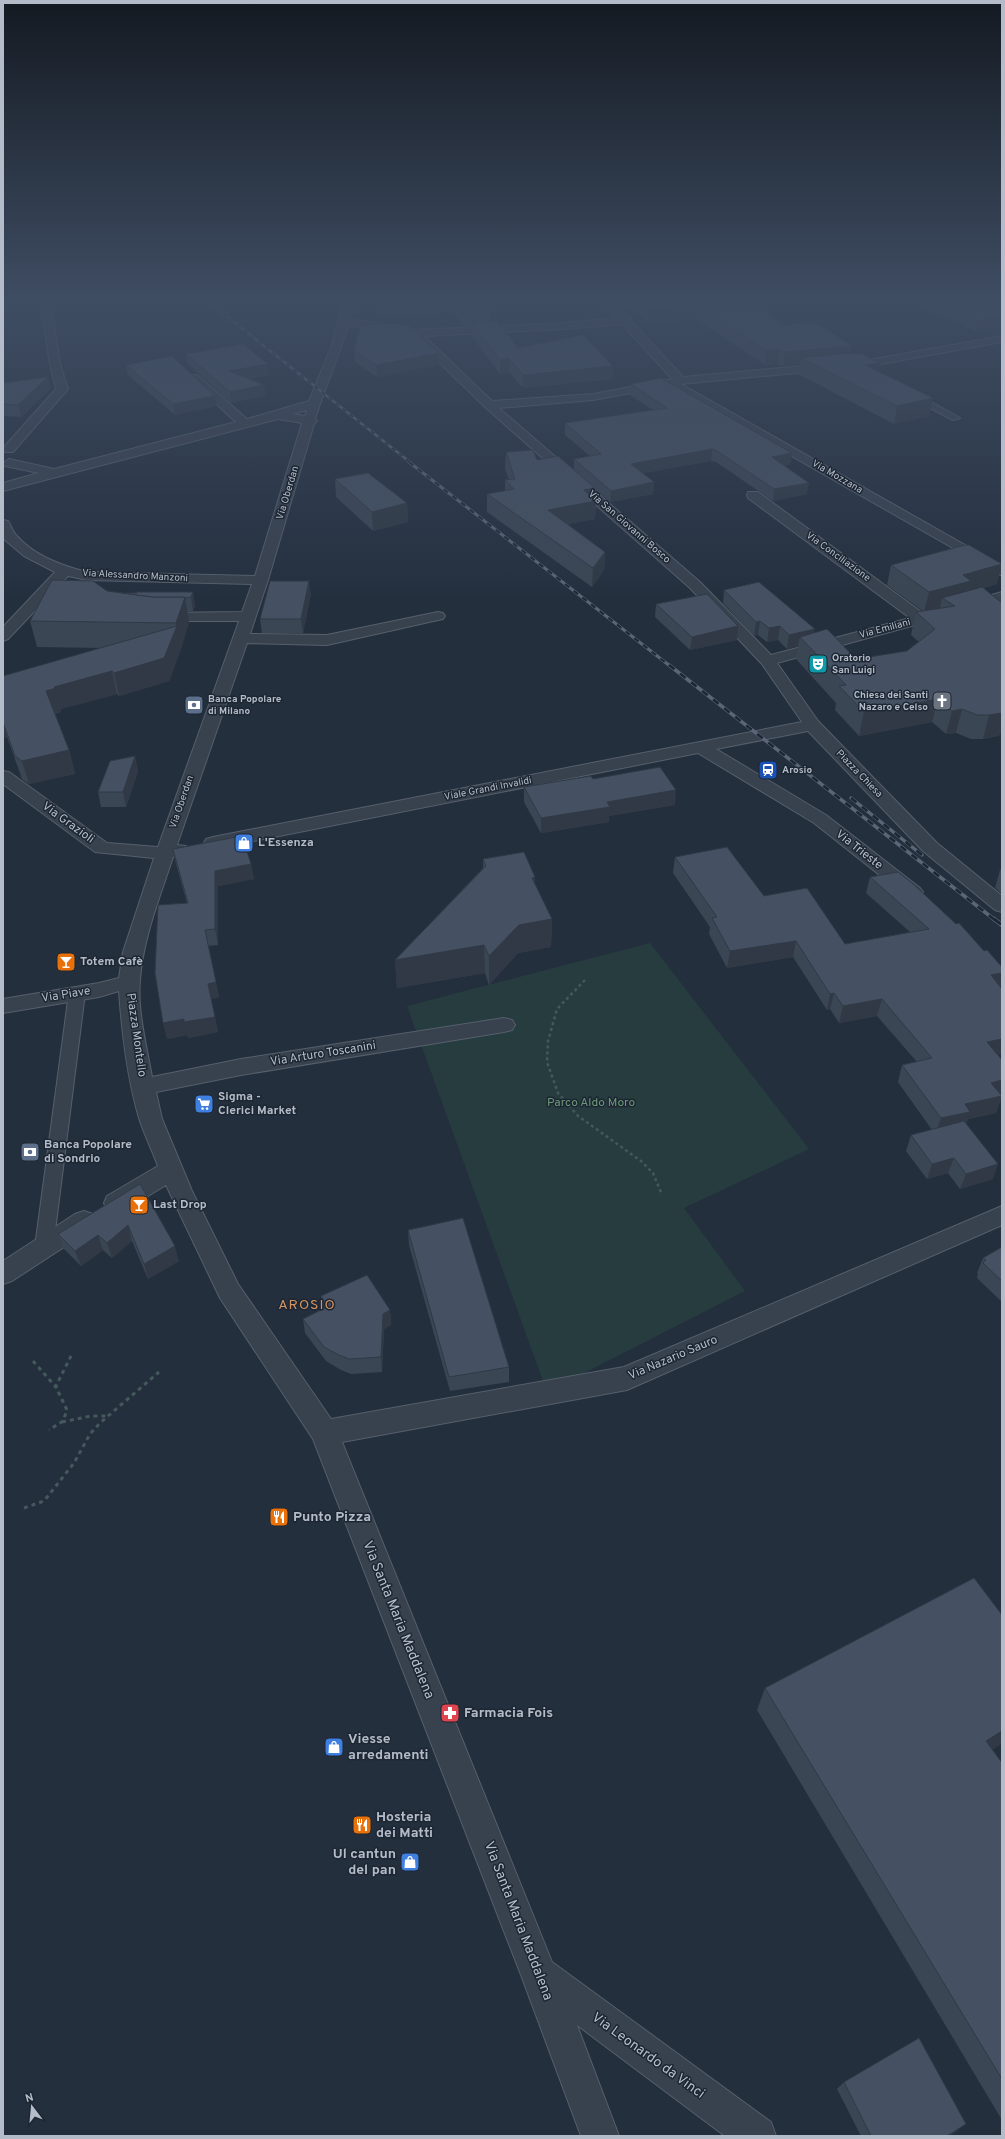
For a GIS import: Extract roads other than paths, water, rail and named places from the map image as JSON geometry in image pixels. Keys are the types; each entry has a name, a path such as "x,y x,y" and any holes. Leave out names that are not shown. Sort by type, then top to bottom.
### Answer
{"street":[{"path":"3,487 11,474 6,449 50,402"},
{"path":"221,402 244,423"},
{"name":"Via San Giovanni Bosco","path":"487,402 695,585 768,661"},
{"path":"489,404 521,402"},
{"name":"Via Mozzana","path":"709,402 1002,572"},
{"path":"3,487 278,415 315,403"},
{"name":"Via Oberdan","path":"165,853 261,580 315,403"},
{"path":"278,415 310,421"},
{"path":"9,463 54,473"},
{"name":"Via Conciliazione","path":"753,495 922,619"},
{"name":"Via Alessandro Manzoni","path":"3,524 10,537 30,553 58,569 87,576 261,580"},
{"path":"3,636 64,571"},
{"path":"87,576 91,588 95,592"},
{"name":"Via Emiliani","path":"768,661 1002,596"},
{"path":"145,616 204,618 248,616"},
{"path":"240,638 327,640 438,616"},
{"name":"Piazza Chiesa","path":"768,661 812,725 930,847 1002,906"},
{"name":"Viale Grandi Invalidi","path":"165,853 812,725"},
{"name":"Via Trieste","path":"701,747 820,819 928,904"},
{"name":"Via Grazioli","path":"3,776 102,848 165,853"},
{"name":"Piazza Montello","path":"165,853 133,952 129,982 133,1032 143,1087 151,1119 171,1170"},
{"name":"Via Piave","path":"3,1006 129,982"},
{"name":"Via Arturo Toscanini","path":"143,1087 241,1068 504,1024"},
{"path":"3,1274 44,1247 171,1170"},
{"name":"Via Santa Maria Maddalena","path":"171,1170 229,1291 324,1433 539,1975 600,2136"},
{"name":"Via Nazario Sauro","path":"324,1433 627,1378 1002,1215"},
{"name":"Via Leonardo da Vinci","path":"539,1975 757,2136"}],"lane":[{"path":"924,402 956,418"},
{"path":"44,1247 77,993"}],"railway":[{"path":"334,402 411,463"},
{"path":"409,462 670,666"},
{"path":"669,665 995,920"},
{"path":"851,798 922,855"},
{"path":"994,919 1002,925"}],"place":[{"name":"Oratorio San Luigi","path":"818,664"},
{"name":"Chiesa dei Santi Nazaro e Celso","path":"942,701"},
{"name":"Banca Popolare di Milano","path":"194,705"},
{"name":"Arosio","path":"768,770"},
{"name":"L'Essenza","path":"244,843"},
{"name":"Totem Cafè","path":"66,962"},
{"name":"Sigma - Clerici Market","path":"204,1104"},
{"name":"Banca Popolare di Sondrio","path":"30,1152"},
{"name":"Last Drop","path":"139,1205"},
{"name":"Punto Pizza","path":"279,1517"},
{"name":"Farmacia Fois","path":"450,1713"},
{"name":"Viesse arredamenti","path":"334,1747"},
{"name":"Hosteria dei Matti","path":"362,1825"},
{"name":"Ul cantun del pan","path":"410,1862"}],"district":[{"name":"AROSIO","path":"307,1305"}],"park label":[{"name":"Parco Aldo Moro","path":"591,1103"}]}
